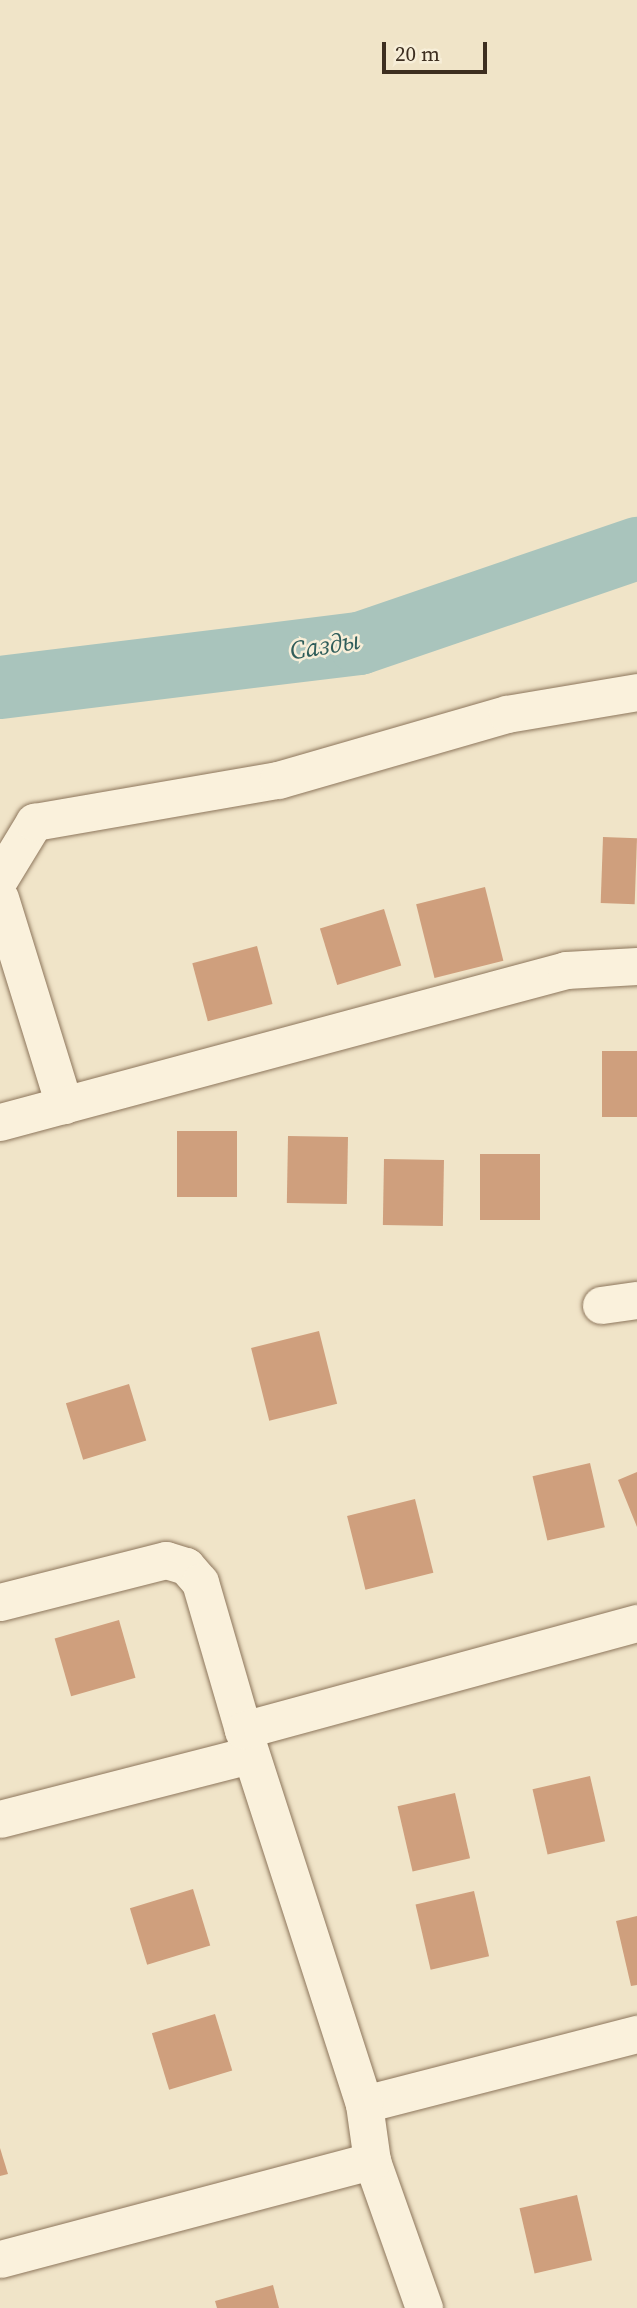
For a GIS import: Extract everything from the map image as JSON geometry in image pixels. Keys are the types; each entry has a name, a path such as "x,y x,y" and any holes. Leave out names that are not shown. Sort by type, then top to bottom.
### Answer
{"street":[{"path":"0,878 34,822 278,780 507,714 637,692"},
{"path":"0,898 64,1105"},
{"path":"0,1122 566,970 637,966"},
{"path":"601,1305 637,1300"},
{"path":"0,1602 166,1560 186,1566 200,1583 247,1742 364,2104 372,2161 424,2308"},
{"path":"0,1819 637,1623"},
{"path":"364,2104 637,2034"},
{"path":"0,2259 372,2161"}],"building":[{"path":"603,837 637,838 635,904 601,903"},
{"path":"485,887 503,961 434,978 416,904"},
{"path":"384,909 401,965 337,985 320,929"},
{"path":"257,946 273,1004 208,1021 192,963"},
{"path":"602,1051 637,1051 637,1117 602,1117"},
{"path":"177,1131 237,1131 237,1197 177,1197"},
{"path":"288,1136 348,1137 347,1204 287,1203"},
{"path":"480,1154 540,1154 540,1220 480,1220"},
{"path":"384,1159 444,1160 443,1226 383,1225"},
{"path":"319,1331 337,1404 269,1421 251,1348"},
{"path":"129,1384 146,1440 83,1460 66,1403"},
{"path":"590,1463 605,1527 547,1541 533,1476"},
{"path":"637,1472 637,1527 618,1480"},
{"path":"415,1499 433,1573 365,1590 347,1516"},
{"path":"119,1620 136,1678 71,1696 55,1638"},
{"path":"590,1776 605,1841 548,1855 533,1789"},
{"path":"455,1793 470,1858 413,1872 398,1806"},
{"path":"193,1889 210,1945 147,1965 130,1908"},
{"path":"474,1891 489,1956 431,1970 416,1904"},
{"path":"637,1916 637,1985 631,1986 616,1921"},
{"path":"215,2014 232,2070 169,2090 152,2033"},
{"path":"0,2148 8,2174 0,2176"},
{"path":"577,2195 592,2260 535,2274 520,2208"},
{"path":"273,2285 279,2308 217,2308 215,2301"}],"waterway":[{"name":"Сазды","path":"0,687 359,643 637,548"}]}
